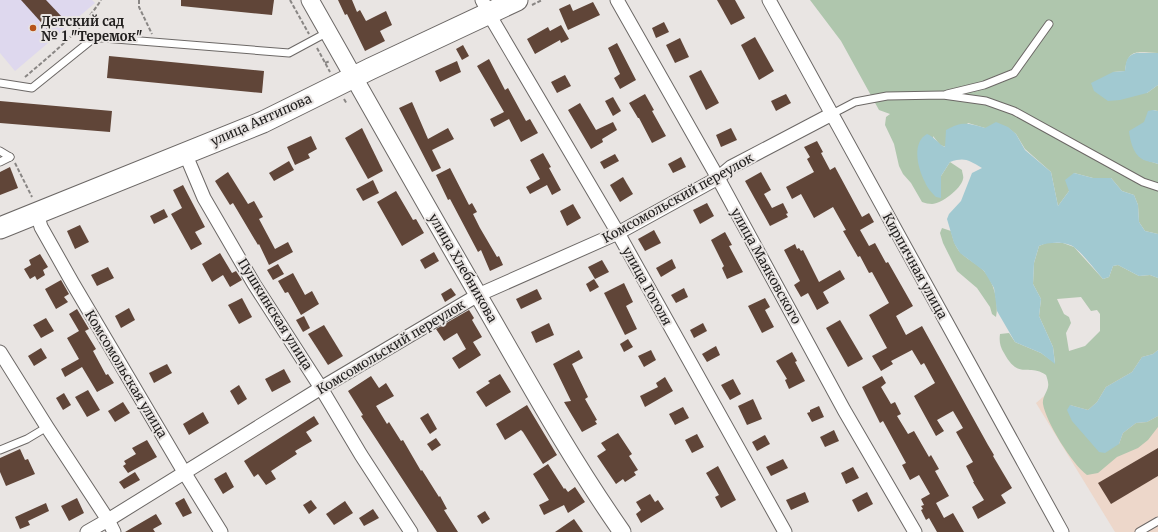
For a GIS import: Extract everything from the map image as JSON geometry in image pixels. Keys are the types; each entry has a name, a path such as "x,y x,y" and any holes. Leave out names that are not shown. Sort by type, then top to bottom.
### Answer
{"main road":[{"name":"улица Антипова","path":"0,228 35,205 185,153 263,122 345,81 485,6 523,3"}],"street":[{"name":"улица Хлебникова","path":"310,0 328,32 345,81 478,295 586,479 620,531"},
{"name":"улица Маяковского","path":"617,0 718,178 844,410 915,532"},
{"name":"Кирпичная улица","path":"768,0 1062,532"},
{"name":"улица Гоголя","path":"485,6 618,233 785,532"},
{"name":"Комсомольский переулок","path":"87,532 111,526 184,472 321,388 478,295 618,233 718,178 731,167 832,114"},
{"name":"Пушкинская улица","path":"185,153 208,204 254,284 411,532"},
{"name":"Комсомольская улица","path":"35,205 42,227 72,282 221,532"},
{"path":"0,352 111,526"}],"lane":[{"path":"943,95 984,85 1014,73 1049,24"},
{"path":"0,83 32,88 94,38 289,53 328,32"},
{"path":"832,114 855,102 887,96 943,95 986,101 1014,111 1143,182 1158,187"},
{"path":"0,151 10,157"},
{"path":"0,162 10,157"},
{"path":"0,450 47,427"},
{"path":"1139,532 1158,521"}],"path":[{"path":"15,86 60,48 94,11 101,0"},
{"path":"139,0 139,7 156,42"},
{"path":"290,0 313,41 345,81 347,104"},
{"path":"523,3 542,0"},
{"path":"10,157 17,166 35,205"}],"shaded area":[{"name":"Детский сад № 1 \"Теремок\"","path":"0,0 92,0 95,3 15,71 0,53"},
{"path":"1158,298 1158,532 1115,532 1036,403"}],"green space":[{"path":"810,0 1158,0 1158,53 1135,53 1131,55 1126,63 1125,71 1113,72 1147,93 1158,85 1158,111 1153,110 1143,159 1158,164 1158,234 1145,231 1139,222 1138,205 1134,195 1122,191 1111,178 1093,178 1074,173 1069,191 1058,206 1051,172 1025,149 1016,134 1007,127 985,128 968,123 946,147 940,145 933,136 941,198 941,176 950,162 962,170 963,178 959,187 940,202 932,204 922,202 899,166 894,144 885,125 886,117 890,114 879,110 841,41"},
{"path":"942,228 951,231 954,243 959,251 981,268 987,275 995,292 997,305 996,317 992,314 990,307 977,288 957,271 943,243 940,233"},
{"path":"1046,243 1063,243 1074,247 1103,279 1109,277 1113,266 1118,265 1139,276 1150,275 1158,278 1158,350 1153,354 1142,357 1132,372 1106,387 1097,402 1088,410 1070,405 1119,444 1123,433 1136,423 1147,422 1158,416 1158,427 1148,440 1138,448 1117,457 1098,473 1087,475 1081,470 1060,442 1054,431 1043,404 1048,385 1046,375 1034,370 1024,370 1014,367 1001,346 1000,334 1009,333 1015,342 1041,353 1055,363 1053,347 1039,316 1041,299 1033,284 1034,263 1039,246","holes":["1081,297 1091,311 1097,310 1100,314 1100,331 1085,346 1069,351 1066,333 1071,323 1069,317 1064,314 1057,299"]}],"water":[{"path":"1136,53 1158,53 1158,85 1147,93 1120,100 1108,101 1094,91 1091,83 1113,72 1125,71 1128,58"},
{"path":"1148,111 1158,111 1158,164 1146,161 1136,154 1132,146 1129,131 1144,122"},
{"path":"996,122 1008,127 1016,134 1025,150 1051,172 1058,206 1069,191 1065,180 1074,173 1093,178 1111,178 1122,191 1134,195 1138,205 1139,222 1145,231 1158,234 1158,278 1150,275 1139,276 1118,265 1113,266 1109,277 1103,279 1083,255 1072,246 1058,243 1039,246 1034,263 1033,284 1041,299 1039,316 1053,347 1055,364 1041,353 1015,342 997,311 994,288 984,271 960,253 954,243 947,219 949,214 961,201 972,173 982,168 966,160 950,162 941,176 941,198 936,197 928,188 922,177 918,163 917,150 919,143 927,134 945,147 946,130 956,125 965,124 985,128"},
{"path":"1158,350 1158,416 1147,422 1136,423 1123,433 1119,444 1105,453 1099,452 1072,421 1067,410 1070,405 1088,410 1097,402 1106,387 1132,372 1142,357 1153,354"}],"building":[{"path":"21,0 46,0 62,17 48,30"},
{"path":"181,0 274,0 272,15 181,6"},
{"path":"338,0 352,0 357,12 360,10 366,21 386,11 392,25 380,31 385,41 365,51 347,14 345,15"},
{"path":"717,0 735,0 745,18 731,25"},
{"path":"593,2 600,15 568,30 559,9 570,4 573,11"},
{"path":"664,22 669,32 656,38 652,28"},
{"path":"561,25 569,39 561,43 560,40 535,54 527,39 548,27 550,31"},
{"path":"755,37 774,71 759,80 741,45"},
{"path":"680,38 689,57 675,63 666,45"},
{"path":"617,43 636,80 620,89 614,78 620,74 608,48"},
{"path":"463,45 469,56 462,60 456,49"},
{"path":"109,56 264,71 262,93 107,78"},
{"path":"489,59 505,90 508,88 526,121 530,119 538,133 521,142 509,119 494,127 490,119 504,112 477,66"},
{"path":"457,61 461,72 440,82 435,71"},
{"path":"701,70 719,103 706,110 689,76"},
{"path":"565,75 571,86 557,93 551,82"},
{"path":"645,94 654,110 652,111 666,136 652,143 629,103"},
{"path":"786,94 791,103 776,111 771,101"},
{"path":"613,97 621,111 613,116 605,101"},
{"path":"0,101 112,111 110,132 0,123"},
{"path":"412,102 428,139 448,128 454,139 432,150 441,168 432,172 399,108"},
{"path":"580,103 596,130 613,122 617,130 602,139 603,142 591,149 568,110"},
{"path":"362,128 383,171 368,179 345,138"},
{"path":"731,128 737,140 721,147 716,135"},
{"path":"311,136 317,149 308,154 310,158 295,165 287,147"},
{"path":"817,141 823,152 821,153 830,170 835,167 862,217 869,213 874,222 860,230 869,246 875,243 886,263 888,262 913,306 896,316 906,335 922,326 1012,488 1001,495 1006,503 978,519 972,507 984,500 973,482 966,466 973,462 956,432 963,428 953,411 937,420 944,431 936,436 914,396 935,383 924,363 921,365 912,350 891,361 893,364 881,371 872,356 887,348 869,315 889,303 872,272 869,273 860,256 858,257 843,231 846,230 833,207 814,218 801,194 792,199 786,187 814,172 807,159 810,157 804,147"},
{"path":"543,153 561,190 552,195 547,185 530,194 526,187 540,179 530,160"},
{"path":"615,154 619,161 604,169 600,162"},
{"path":"681,157 686,167 673,173 668,164"},
{"path":"289,161 294,170 274,181 269,173"},
{"path":"10,167 18,188 0,195 0,172"},
{"path":"450,168 469,205 472,203 477,212 473,214 503,265 490,271 481,250 478,252 450,199 448,200 436,175"},
{"path":"228,172 248,204 254,201 263,217 259,219 275,249 288,242 293,252 269,265 259,244 258,245 233,203 230,205 215,181"},
{"path":"761,172 771,190 764,194 772,208 783,203 788,213 786,214 788,217 770,226 745,181"},
{"path":"623,177 633,194 620,202 610,185"},
{"path":"373,180 379,193 363,201 356,189"},
{"path":"183,185 205,227 195,232 202,244 191,250 171,214 182,208 173,190"},
{"path":"396,191 413,220 416,219 424,233 402,246 377,202"},
{"path":"707,203 714,216 700,224 693,210"},
{"path":"573,204 581,218 567,226 560,211"},
{"path":"164,209 168,217 154,224 150,216"},
{"path":"80,225 89,242 75,249 67,231"},
{"path":"654,230 661,243 645,251 638,239"},
{"path":"725,232 732,245 729,246 743,272 727,279 722,268 724,266 711,240"},
{"path":"795,244 797,249 799,248 801,251 803,250 819,282 840,270 845,279 823,292 829,303 817,310 808,293 801,297 794,285 800,281 784,250"},
{"path":"434,252 439,261 425,269 420,260"},
{"path":"220,253 232,273 236,271 242,280 230,287 223,275 212,282 202,264"},
{"path":"40,254 48,267 43,270 45,275 37,280 35,276 30,279 24,269 31,265 29,260"},
{"path":"672,259 676,268 661,277 656,268"},
{"path":"602,260 609,272 595,279 588,267"},
{"path":"278,264 284,274 273,280 267,270"},
{"path":"108,267 114,278 97,286 91,275"},
{"path":"293,273 305,295 312,291 319,304 301,315 288,292 285,293 278,281"},
{"path":"594,279 599,287 590,292 586,284"},
{"path":"61,280 69,294 64,297 68,302 56,309 45,289"},
{"path":"624,283 633,302 626,306 637,329 625,335 604,293"},
{"path":"451,288 456,295 445,302 441,294"},
{"path":"684,288 688,297 676,303 671,295"},
{"path":"537,289 542,299 521,309 516,299"},
{"path":"242,298 252,317 239,324 228,305"},
{"path":"765,298 770,307 765,310 774,327 762,333 748,306"},
{"path":"129,308 135,320 121,328 115,316"},
{"path":"77,309 89,329 85,331 96,349 93,351 106,375 108,374 114,383 97,392 82,367 65,377 61,369 79,359 67,338 79,331 69,314"},
{"path":"469,310 474,318 472,320 482,337 473,342 481,355 459,369 452,358 466,349 457,333 444,341 436,329"},
{"path":"304,316 310,328 303,332 296,320"},
{"path":"46,318 54,331 41,338 33,325"},
{"path":"840,320 863,359 848,367 826,328"},
{"path":"549,323 554,335 536,343 531,332"},
{"path":"703,323 707,331 694,338 690,330"},
{"path":"324,325 343,356 328,365 308,334"},
{"path":"628,339 633,347 624,352 620,344"},
{"path":"716,346 720,355 707,362 702,354"},
{"path":"41,348 47,358 34,366 28,356"},
{"path":"579,350 583,358 572,364 588,397 585,399 597,420 595,421 597,424 582,432 564,402 571,401 553,364"},
{"path":"651,350 656,360 644,367 638,356"},
{"path":"792,352 797,361 795,362 805,381 789,389 785,380 787,379 776,361"},
{"path":"167,364 172,373 154,383 149,373"},
{"path":"284,369 291,382 272,392 265,379"},
{"path":"500,374 511,392 486,407 476,392 490,383 488,381"},
{"path":"371,376 379,388 386,383 394,396 376,406 387,424 389,422 401,441 403,440 421,471 422,470 439,497 440,496 447,509 444,510 458,532 437,532 361,416 363,415 348,391"},
{"path":"882,376 886,383 881,387 891,404 895,402 901,414 897,416 908,434 914,431 929,457 931,455 939,469 935,471 949,496 936,503 944,518 953,513 964,532 937,532 929,518 926,520 921,510 923,509 921,506 924,505 921,499 930,494 919,475 910,480 902,465 906,463 883,421 880,423 862,387"},
{"path":"665,377 673,391 645,407 640,396 658,387 656,383"},
{"path":"733,379 741,394 730,400 721,385"},
{"path":"239,385 247,399 238,405 230,391"},
{"path":"88,390 100,410 87,417 75,397"},
{"path":"64,393 71,405 63,410 56,398"},
{"path":"753,399 762,419 747,425 738,406"},
{"path":"123,402 130,413 115,422 108,411"},
{"path":"527,405 557,455 543,464 521,430 505,440 496,424"},
{"path":"819,406 824,417 812,422 807,413"},
{"path":"683,407 689,418 675,425 669,414"},
{"path":"203,412 209,423 189,435 183,424"},
{"path":"428,413 437,429 430,434 420,418"},
{"path":"314,416 319,424 306,432 312,441 295,451 297,454 271,471 276,479 266,485 258,474 254,477 244,461"},
{"path":"834,430 839,441 825,447 820,437"},
{"path":"618,433 632,454 629,456 638,470 634,472 636,475 625,482 623,479 616,484 597,456 606,450 601,443"},
{"path":"697,434 704,447 692,453 685,440"},
{"path":"765,435 770,444 757,451 752,442"},
{"path":"436,438 441,445 432,451 427,444"},
{"path":"147,440 157,457 128,473 123,466 126,464 124,461 136,454 132,448"},
{"path":"1158,448 1158,476 1111,504 1098,483"},
{"path":"20,449 25,460 28,459 35,474 6,486 0,472 0,458"},
{"path":"783,459 788,468 771,476 766,467"},
{"path":"548,464 564,489 565,488 568,492 575,487 585,502 568,513 564,505 544,515 539,505 549,500 533,474"},
{"path":"718,466 736,500 721,508 715,497 719,495 706,473"},
{"path":"853,467 859,478 846,484 841,473"},
{"path":"135,472 140,480 124,489 119,482"},
{"path":"226,472 234,487 223,494 214,479"},
{"path":"805,492 809,502 791,510 786,500"},
{"path":"867,492 873,504 858,512 852,500"},
{"path":"650,494 655,502 658,500 664,509 641,523 636,514 641,510 636,502"},
{"path":"77,498 84,513 69,521 61,506"},
{"path":"184,498 192,513 183,517 175,503"},
{"path":"311,500 317,508 309,514 303,505"},
{"path":"345,501 353,513 334,525 326,514"},
{"path":"46,503 49,511 28,521 30,525 20,529 15,517"},
{"path":"373,509 379,518 364,526 359,518"},
{"path":"485,511 490,519 482,524 477,516"},
{"path":"156,514 162,524 153,529 155,532 125,532"},
{"path":"574,519 583,532 555,532"}],"place":[{"name":"Детский сад № 1 \"Теремок\"","path":"33,28"}]}
